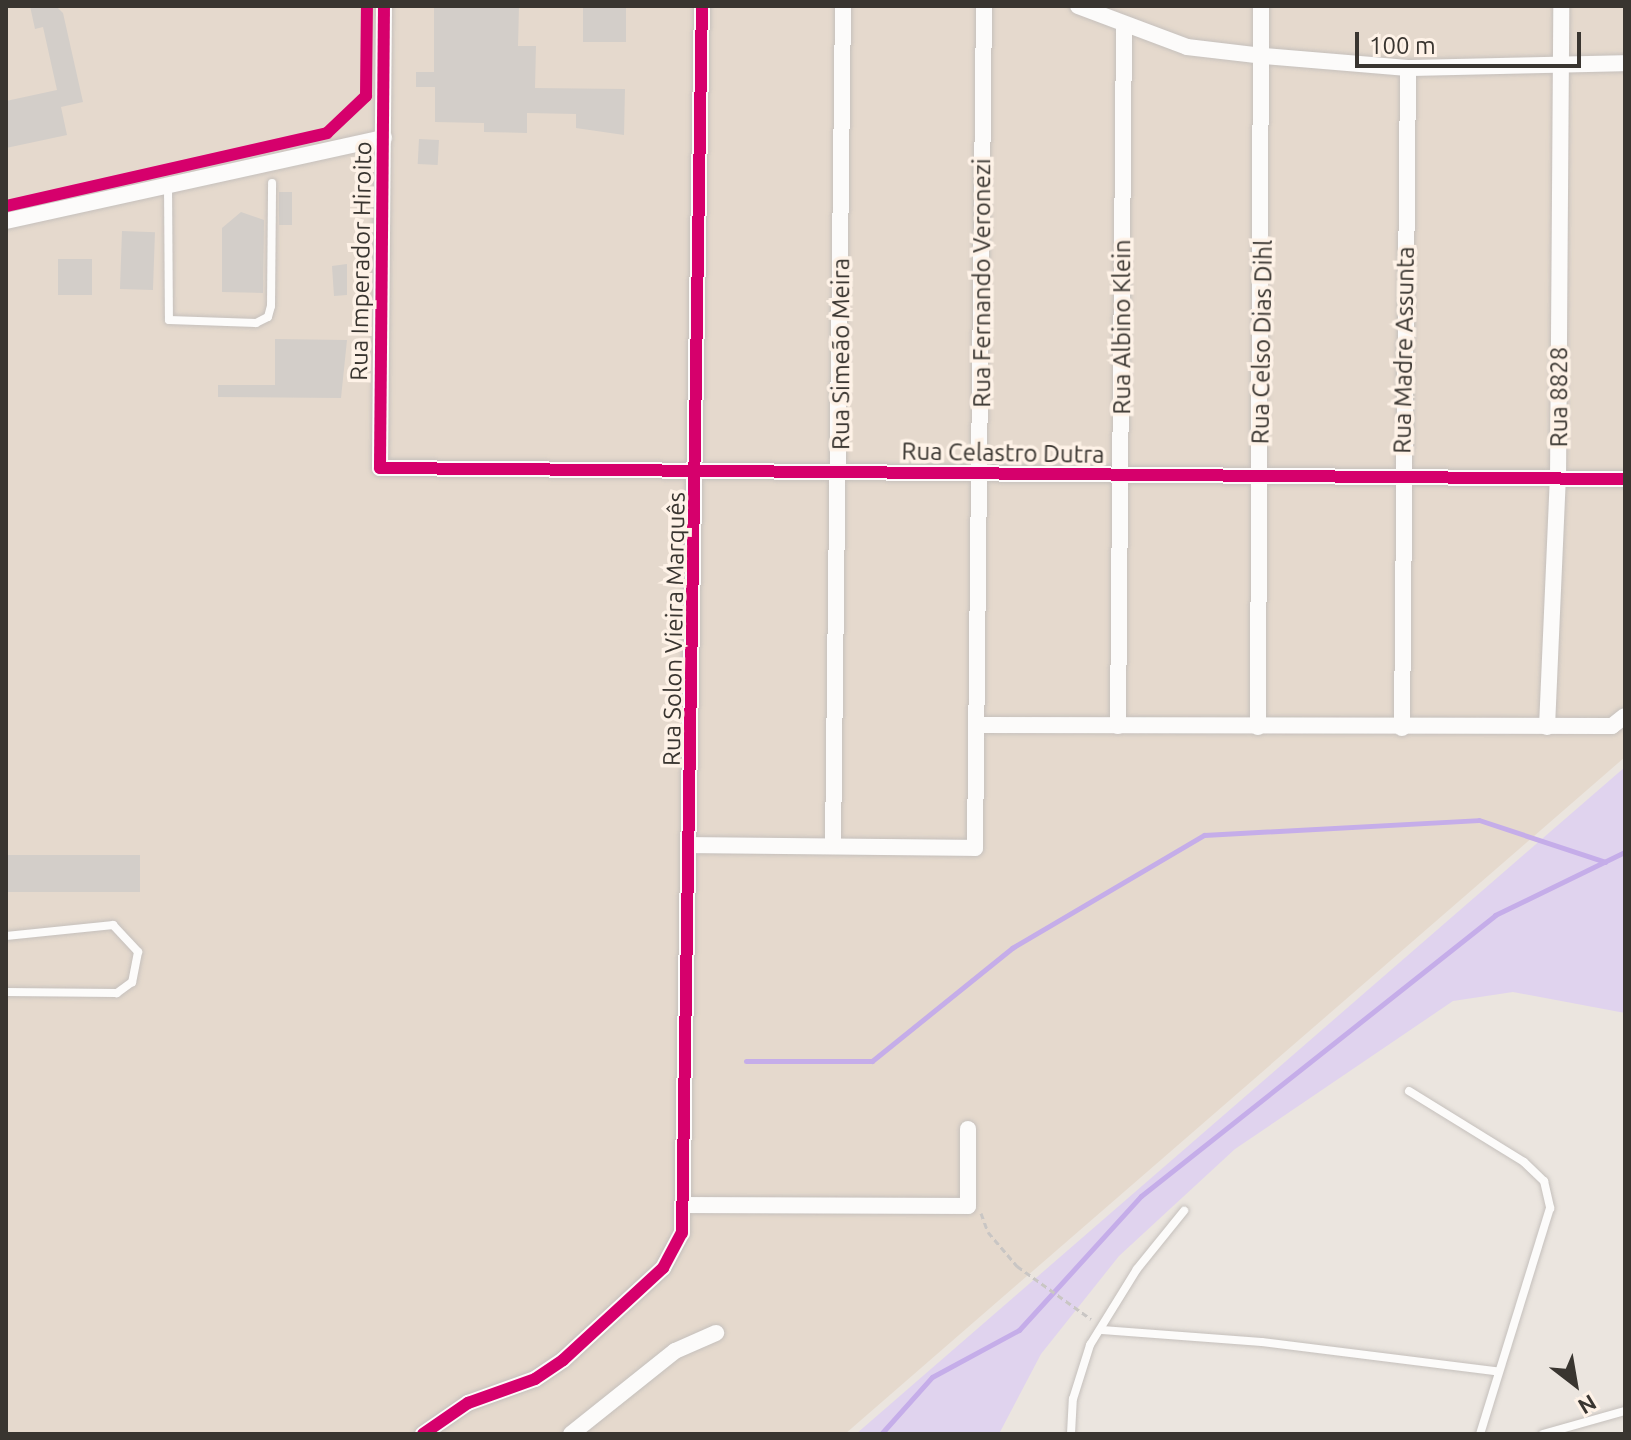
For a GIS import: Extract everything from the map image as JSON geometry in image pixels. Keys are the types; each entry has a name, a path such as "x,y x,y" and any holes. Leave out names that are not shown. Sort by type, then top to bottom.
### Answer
{"street":[{"name":"Rua Imperador Hiroito","path":"380,468 384,6"},
{"name":"Rua Solon Vieira Marquês","path":"423,1434 468,1403 535,1379 563,1360 676,1253 685,1205 698,472 702,6"},
{"name":"Rua Simeão Meira","path":"833,846 840,473 843,6"},
{"name":"Rua Fernando Veronezi","path":"833,846 975,848 984,6"},
{"path":"1078,6 1187,47 1264,56 1408,68 1562,67 1625,63"},
{"name":"Rua Celso Dias Dihl","path":"1258,727 1264,56 1261,6"},
{"name":"Rua 8828","path":"1547,727 1558,480 1561,6"},
{"name":"Rua Albino Klein","path":"1118,726 1124,25"},
{"name":"Rua Madre Assunta","path":"1402,728 1408,68"},
{"path":"6,221 384,138"},
{"name":"Rua Celastro Dutra","path":"380,468 1625,479"},
{"path":"977,725 1547,727 1612,726 1625,716"},
{"path":"692,845 833,846"},
{"path":"685,1205 968,1206 968,1129"},
{"path":"571,1434 675,1351 716,1333"}],"lane":[{"path":"168,185 169,320 256,323 268,317 271,306 272,183"},
{"path":"6,936 113,925 138,952 132,982 117,993 6,992"},
{"path":"1409,1091 1544,1181 1550,1208 1496,1371 1480,1434"},
{"path":"1071,1434 1082,1361 1137,1269 1184,1211"},
{"path":"1102,1330 1262,1342 1496,1371"},
{"path":"1543,1434 1625,1411"}],"path":[{"path":"981,1205 988,1232 1017,1266 1102,1330"}],"shaded area":[{"path":"6,6 1625,6 1625,757 845,1434 6,1434"},
{"path":"1625,767 1625,1013 1513,992 1453,1001 1235,1149 1119,1256 1041,1354 999,1434 856,1434"}],"building":[{"path":"30,6 56,6 63,13 83,102 61,107 67,135 6,148 6,101 57,90 43,27 35,29"},
{"path":"434,6 519,6 518,46 536,46 535,88 625,89 624,135 576,128 576,114 527,113 527,133 484,132 484,123 435,122 435,87 416,87 416,72 434,72"},
{"path":"583,6 626,6 626,42 583,42"},
{"path":"419,139 439,140 438,165 418,164"},
{"path":"279,192 292,192 292,225 279,225"},
{"path":"241,212 264,220 263,293 222,292 222,228"},
{"path":"122,231 155,232 153,290 120,289"},
{"path":"58,259 92,259 92,295 58,295"},
{"path":"347,264 347,295 334,296 332,266"},
{"path":"275,339 347,340 341,398 218,397 218,385 275,385"},
{"path":"6,855 140,855 140,892 6,892"}],"waterway":[{"path":"746,1061 872,1061 1012,948 1204,835 1479,820 1605,862"},
{"path":"881,1434 932,1377 1019,1330 1141,1196 1495,915 1625,852"}],"cycle path":[{"path":"6,206 327,133 366,96 367,6"},
{"path":"384,6 380,468 1625,479"},
{"path":"423,1434 468,1403 535,1379 563,1360 663,1268 682,1233 702,6"}]}
